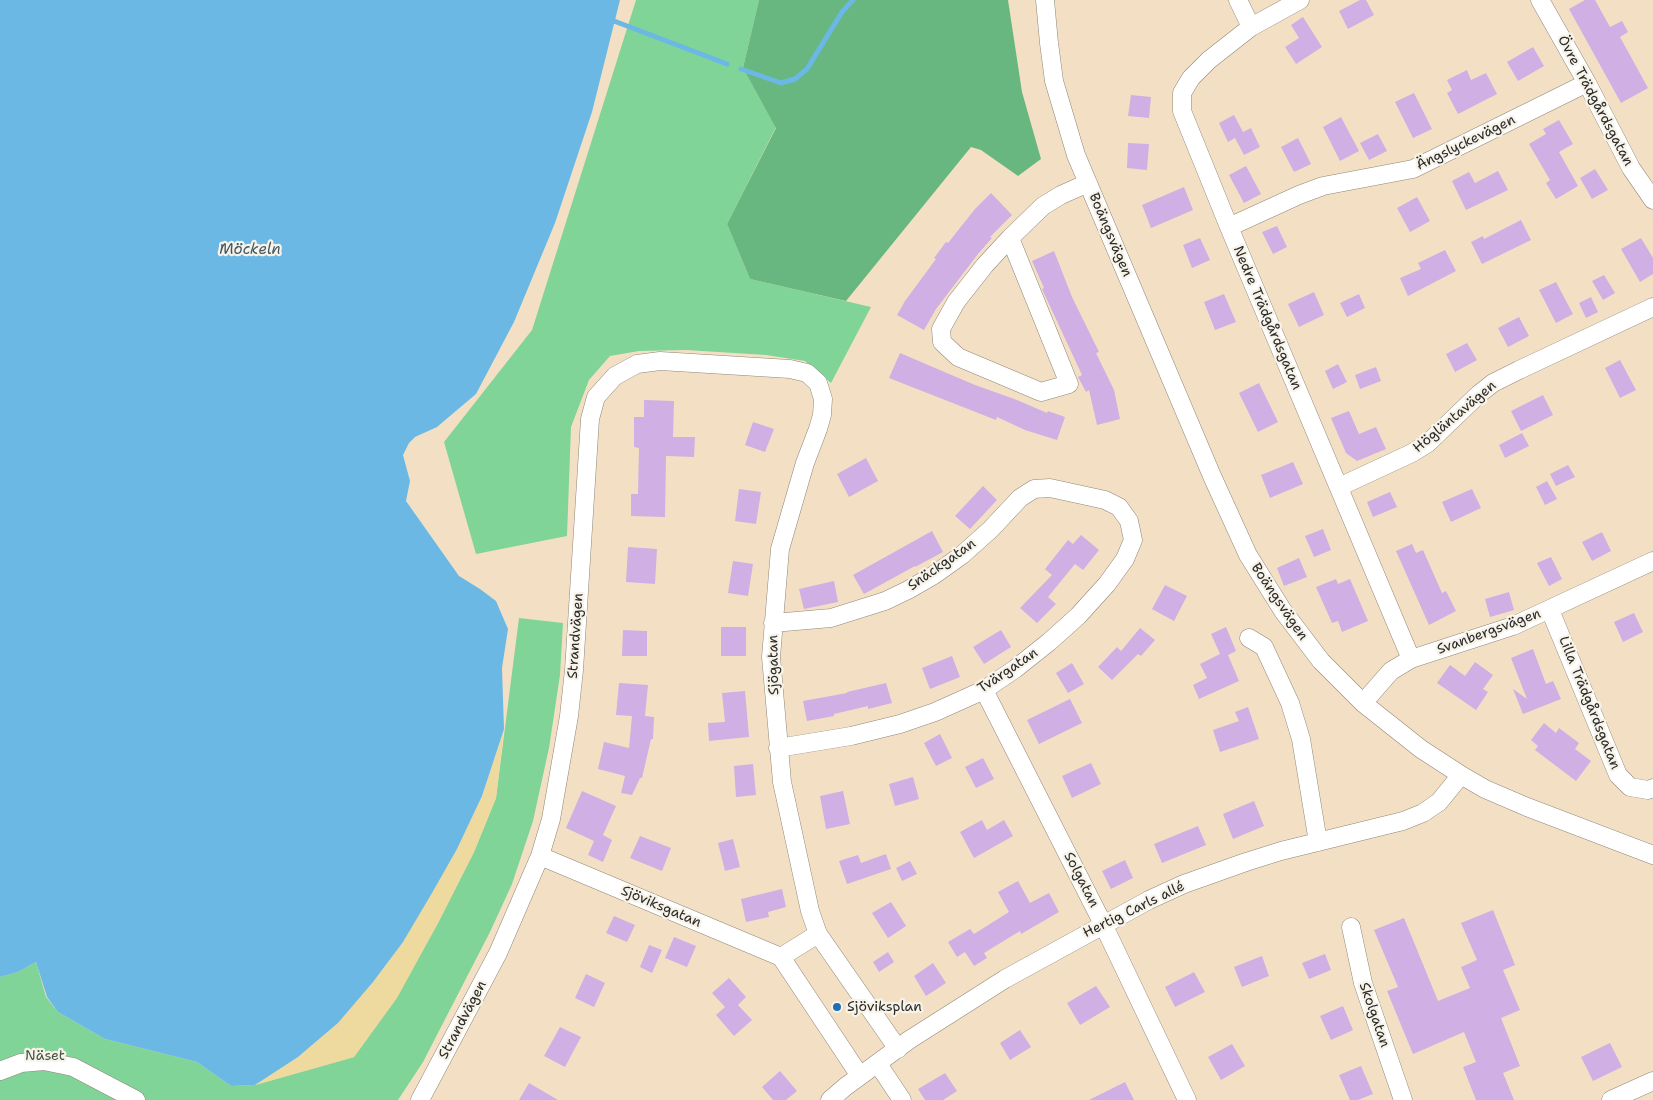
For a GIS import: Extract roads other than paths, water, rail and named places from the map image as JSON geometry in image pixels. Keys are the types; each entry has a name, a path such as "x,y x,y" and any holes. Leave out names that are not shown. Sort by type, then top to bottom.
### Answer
{"street":[{"name":"Boängsvägen","path":"1045,0 1054,81 1076,155 1212,476 1248,554 1282,611 1321,661 1363,703 1421,749 1486,789 1527,807 1653,855"},
{"path":"1238,0 1251,28"},
{"name":"Nedre Trädgårdsgatan","path":"1300,0 1251,28 1209,60 1191,78 1182,93 1182,111 1411,659"},
{"name":"Övre Trädgårdsgatan","path":"1542,1 1631,168 1653,200"},
{"name":"Ängslyckevägen","path":"1229,227 1299,195 1324,186 1413,169 1587,83"},
{"name":"Boängsvägen","path":"1010,238 1070,384 1041,392 958,357 942,342 941,329 956,302 985,265 1010,238 1043,206 1060,195 1088,183"},
{"name":"Högläntavägen","path":"1339,487 1412,453 1428,443 1479,394 1493,384 1653,307"},
{"name":"Strandvägen","path":"420,1100 498,953 540,856 551,819 569,716 574,670 590,419 596,397 615,376 637,364 660,361 790,369 807,373 818,383 824,398"},
{"name":"Sjögatan","path":"818,934 810,911 782,782 772,657 773,623 780,549 805,463 818,430 824,398"},
{"name":"Snäckgatan","path":"773,623 831,618 885,601 908,590 934,575 962,555 991,529 1020,498 1034,489 1050,488 1095,498"},
{"name":"Tvärgatan","path":"778,748 851,736 900,724 935,712 984,690 1015,669 1078,616 1107,584 1125,559 1133,540 1129,521 1119,507 1105,500 1095,498"},
{"name":"Svanbergsvägen","path":"1363,703 1391,671 1411,659 1513,626 1653,561"},
{"name":"Lilla Trädgårdsgatan","path":"1550,610 1618,775 1630,787 1645,788"},
{"path":"1249,638 1264,647 1290,703 1302,739 1318,842"},
{"name":"Solgatan","path":"984,690 1103,924 1187,1100"},
{"name":"Hertig Carls allé","path":"830,1100 898,1049 1005,978 1149,900 1184,884 1246,862 1402,821 1423,813 1439,802 1461,775"},
{"name":"Sjöviksgatan","path":"540,856 782,957"},
{"name":"Skolgatan","path":"1351,927 1363,983 1404,1100"},
{"path":"860,1076 782,957 818,934 898,1049"},
{"path":"0,1071 22,1063 44,1061 73,1067 136,1100"},
{"path":"878,1064 902,1100"},
{"path":"1611,1100 1653,1081"}],"water":[{"name":"Möckeln","path":"0,0 620,0 592,112 555,223 514,322 476,394 437,427 415,437 409,443 403,455 410,481 406,501 459,576 496,601 508,629 502,668 504,729 482,796 457,849 432,893 403,942 373,982 338,1023 298,1057 255,1085 231,1086 197,1062 105,1039 58,1012 47,997 36,962 18,972 0,977"}],"waterway":[{"path":"741,69 781,83 795,79 807,69 842,12 853,0"},
{"path":"614,21 727,64"}],"place":[{"name":"Sjöviksplan","path":"837,1007"}],"park label":[{"name":"Näset","path":"45,1056"}]}
